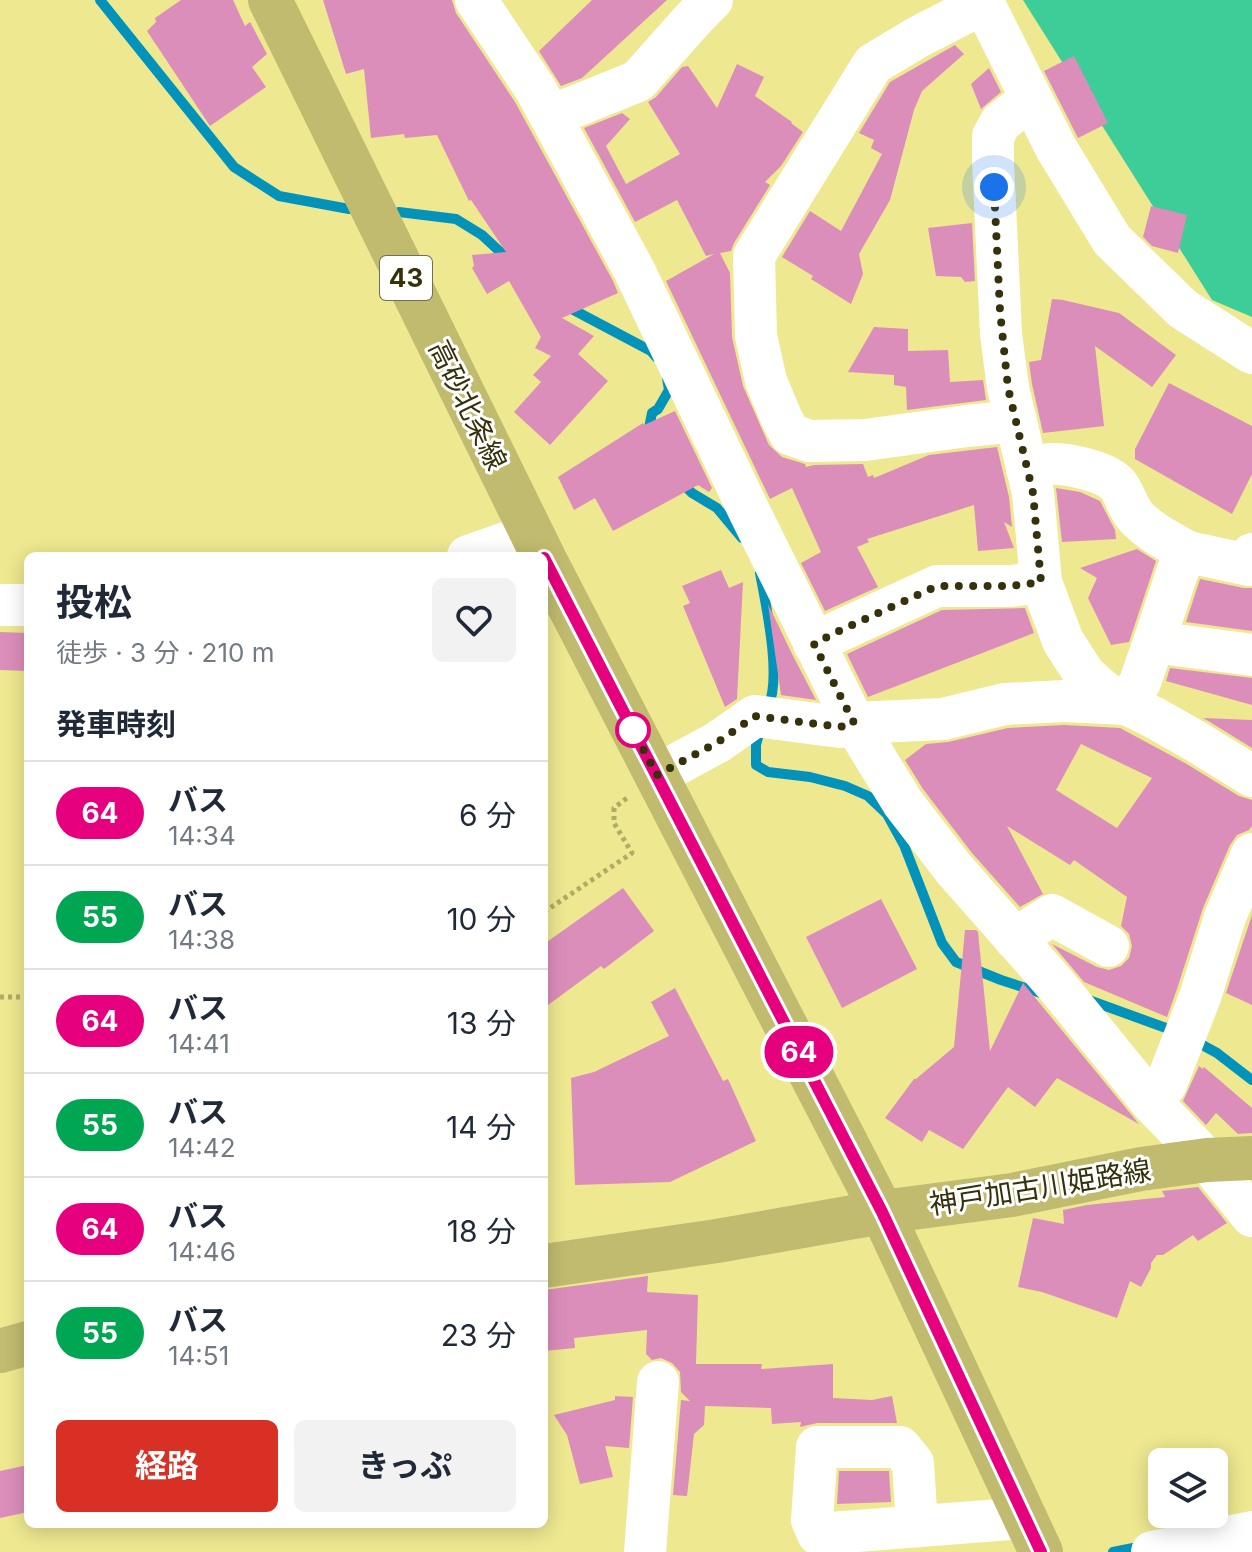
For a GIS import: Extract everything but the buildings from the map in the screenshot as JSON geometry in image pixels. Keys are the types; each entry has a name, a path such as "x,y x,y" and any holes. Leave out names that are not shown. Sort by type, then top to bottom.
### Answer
{"main road":[{"name":"高砂北条線","path":"270,0 540,549"},
{"name":"高砂北条線","path":"548,564 882,1212 1033,1535"},
{"name":"神戸加古川姫路線","path":"548,1265 717,1241 882,1212 1012,1195 1141,1169 1207,1160 1252,1158"},
{"path":"0,1351 24,1344"}],"street":[{"path":"476,0 536,90 634,270 814,644 854,723 903,803 953,868 1252,1216"},
{"path":"551,116 638,81 712,0"},
{"path":"1016,421 865,440 809,441 790,434 781,417 766,381 756,336 754,256 873,64 983,2 1056,148 1112,240 1183,309 1252,353"},
{"path":"1031,99 1001,122 993,136 1001,334 1008,388 1033,493 1041,582 1063,641 1085,675 1108,695 1197,742 1252,776"},
{"path":"1027,469 1051,464 1073,466 1103,475 1119,485 1127,506 1138,519 1165,540 1188,552 1251,562"},
{"path":"509,552 540,549"},
{"path":"1127,704 1140,682 1178,570 1188,552"},
{"path":"814,644 937,586 1011,586 1041,582"},
{"path":"0,605 24,605"},
{"path":"1154,642 1252,655"},
{"path":"657,775 718,742 755,716 840,727 854,723 943,719 1005,704 1064,701 1127,704"},
{"path":"1152,1103 1166,1084 1200,997 1225,917 1252,854"},
{"path":"1015,939 1052,915 1108,946"},
{"path":"645,1552 658,1382"},
{"path":"917,1526 1033,1535"},
{"path":"1152,1552 1252,1532"}],"path":[{"path":"548,909 632,853 614,823 614,808 657,775"},
{"path":"0,997 24,997"}],"green space":[{"path":"1023,0 1252,0 1252,317 1212,300"}],"waterway":[{"path":"100,0 234,167 279,196 349,209"},
{"path":"399,212 456,219 482,235 510,261"},
{"path":"566,306 651,351 656,357"},
{"path":"652,435 649,428 652,413 658,409 669,390 667,378"},
{"path":"681,482 692,493 717,508 742,538"},
{"path":"760,573 773,660 774,678 768,707"},
{"path":"760,730 756,765 768,772 810,777 845,786 868,796 887,814 904,845 942,943 956,962 1047,995"},
{"path":"1086,999 1177,1032"},
{"path":"1195,1041 1217,1053 1252,1080"},
{"path":"1113,1552 1143,1546"}],"bus line":[{"name":"64","path":"548,566 882,1212 1041,1552"}],"route":[{"path":"633,730 628,721 657,775 718,742 755,716 840,727 854,723 814,644 937,586 986,587 1041,582 1033,493 1008,388 1001,334 994,187"}]}
